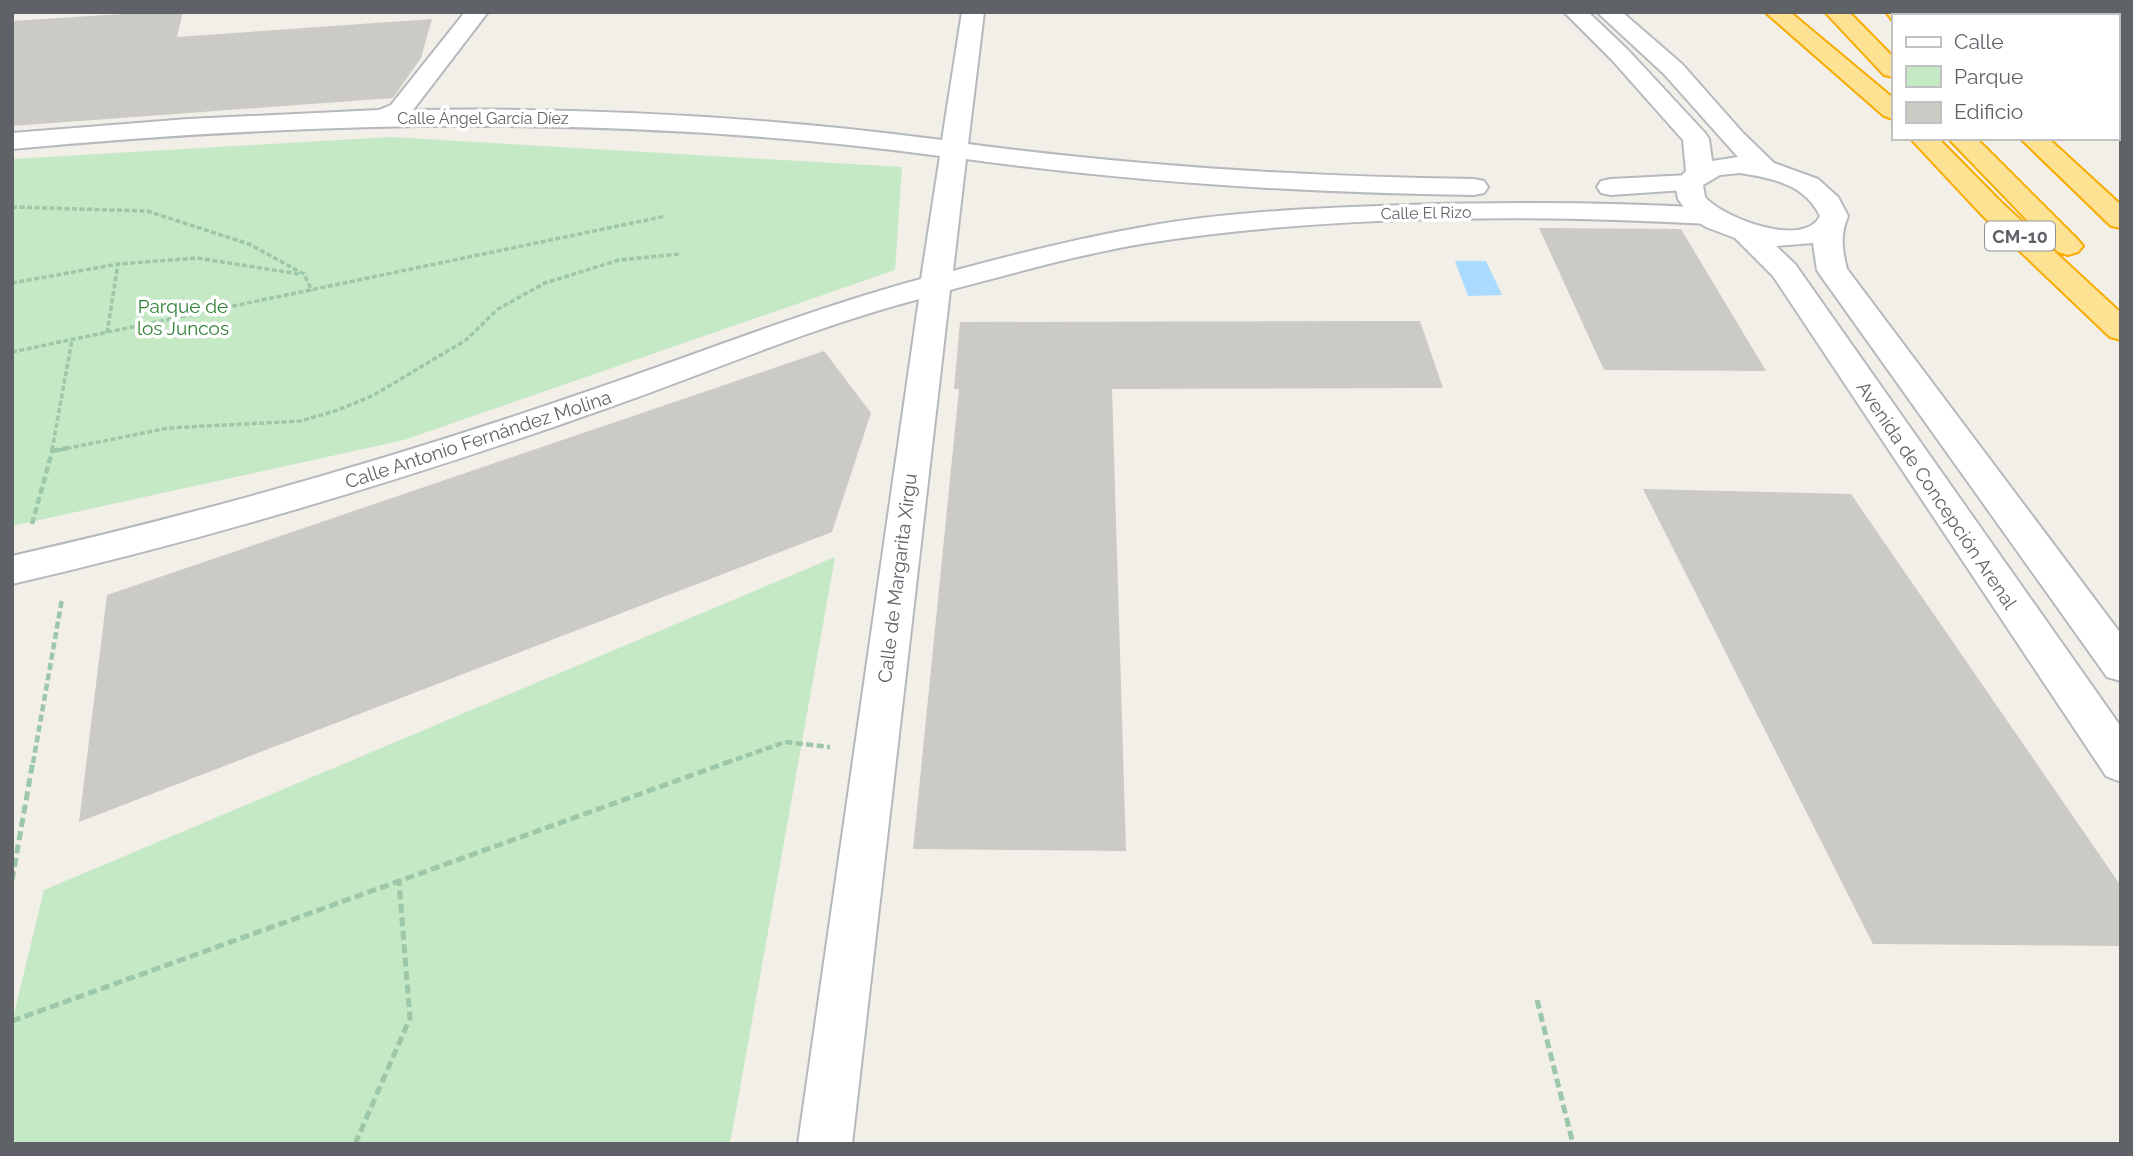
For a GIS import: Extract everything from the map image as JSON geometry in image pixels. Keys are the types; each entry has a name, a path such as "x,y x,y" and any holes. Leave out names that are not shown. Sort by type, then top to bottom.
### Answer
{"highway":[{"path":"1776,12 1892,110"},
{"path":"1836,12 1892,69"},
{"name":"CM-10","path":"1925,140 1991,208 2121,330"},
{"name":"CM-10","path":"1963,140 2121,299"},
{"path":"2035,140 2121,220"},
{"path":"2066,140 2121,191"}],"street":[{"path":"383,118 400,110 477,12"},
{"name":"Calle de Margarita Xirgu","path":"825,1144 973,12"},
{"path":"1575,12 1620,55 1696,139 1692,199 1709,216 1746,233 1779,239 1808,237 1828,228"},
{"path":"1608,12 1673,69 1734,139 1764,168 1811,186 1830,203 1834,216 1828,228 1827,247 1832,270 2121,664"},
{"name":"Calle Ángel García Díez","path":"12,141 266,122 383,118 561,119 720,124 953,149"},
{"name":"Calle El Rizo","path":"953,149 1144,173 1327,184 1625,187 1695,178 1717,166 1764,168"},
{"name":"Calle El Rizo","path":"1144,173 1164,186 1176,201 1171,223 1145,235"},
{"name":"Calle El Rizo","path":"936,283 1145,235 1287,216 1542,212 1639,212 1709,216"},
{"name":"Avenida de Concepción Arenal","path":"1746,233 1784,270 2121,763"},
{"name":"Calle Antonio Fernández Molina","path":"16,570 361,478 597,400 777,333 936,283"}],"path":[{"path":"12,207 147,211 249,244 304,274 312,291"},
{"path":"12,352 666,216"},
{"path":"52,451 168,428 301,421 338,410 374,395 466,340 498,309 545,284 619,260 680,254"},
{"path":"12,283 118,264 197,258 304,274"},
{"path":"107,333 118,264"},
{"path":"16,570 52,451 72,340"},
{"path":"12,880 69,557"},
{"path":"12,1021 785,742 875,751"},
{"path":"355,1144 410,1018 399,882"},
{"path":"1537,1000 1573,1144"}],"green space":[{"name":"Parque de los Juncos","path":"390,137 902,167 895,270 404,440 12,526 12,159"},
{"path":"835,557 730,1144 12,1144 12,1022 44,890"}],"water":[{"path":"1455,261 1486,261 1502,295 1468,296"}],"building":[{"path":"183,12 177,37 432,19 421,58 393,98 12,126 12,21"},
{"path":"1539,228 1681,229 1766,371 1604,370"},
{"path":"1420,321 1443,388 1112,389 1126,851 913,849 959,389 954,389 960,322"},
{"path":"824,351 871,413 832,532 79,822 107,595"},
{"path":"1643,489 1851,494 2121,886 2121,946 1873,944"}]}
